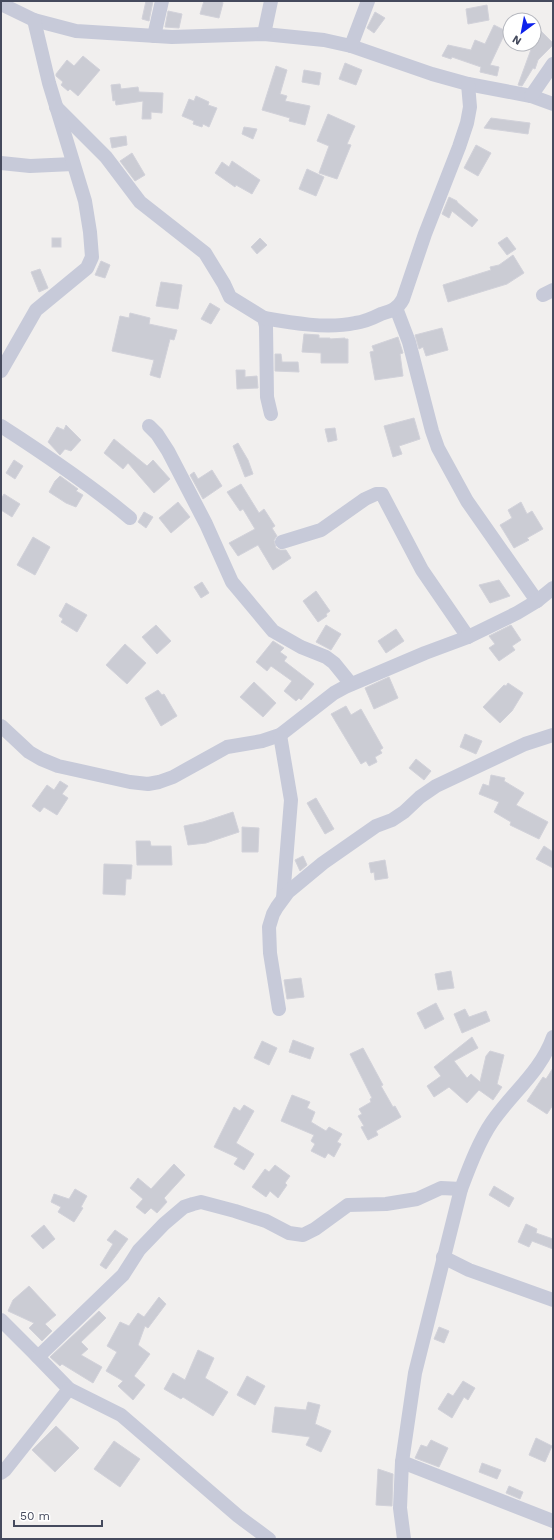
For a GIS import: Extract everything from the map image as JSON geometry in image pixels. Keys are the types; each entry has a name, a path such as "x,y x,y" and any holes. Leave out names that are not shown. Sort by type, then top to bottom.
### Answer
{"street":[{"path":"154,36 162,1"},
{"path":"264,34 271,1"},
{"path":"351,46 368,1"},
{"path":"1,4 34,20 76,31 172,37 264,34 324,40 351,46 432,74 468,84 531,96 553,104"},
{"path":"1,371 6,350 36,310 87,268 92,257 85,201 56,106 34,20"},
{"path":"531,96 553,64"},
{"path":"56,106 106,157 140,202 205,253 224,284 230,297 264,318 289,323 342,325 357,323 396,308 403,299 425,234 467,123 470,107 468,84"},
{"path":"1,163 30,166 73,164"},
{"path":"396,308 409,342 432,431 438,448 467,501 537,601"},
{"path":"264,318 266,326 267,397 272,414"},
{"path":"1,426 57,462 130,518"},
{"path":"149,426 162,441 168,451 206,524 237,590 273,631 301,647 326,657 334,663 351,684"},
{"path":"282,542 321,530 365,499 376,494 382,494 422,570 468,637"},
{"path":"1,726 29,752 58,766 130,782 148,784 159,782 174,777 226,747 262,741 280,735 334,693 351,684 425,653 468,637 517,613 537,601 553,588"},
{"path":"280,735 291,800 283,898"},
{"path":"279,1009 269,939 269,926 273,914 283,898 293,888 323,863 376,826 392,820 404,812 420,797 436,786 525,744 553,735"},
{"path":"404,1539 400,1508 402,1462 415,1373 461,1189 470,1164 491,1124 537,1067 552,1044"},
{"path":"38,1357 123,1275 139,1250 164,1224 184,1208 193,1204 201,1202 235,1211 266,1221 289,1233 303,1235 315,1229 348,1205 386,1204 417,1199 441,1188 461,1189"},
{"path":"443,1257 470,1270 553,1300"},
{"path":"3,1327 38,1357 69,1389 121,1415 238,1516 269,1539"},
{"path":"1,1473 5,1470 69,1389"},
{"path":"402,1462 553,1521"}],"building":[{"path":"146,1 153,1 149,21 142,19"},
{"path":"204,1 222,1 223,3 219,18 200,14"},
{"path":"487,5 489,20 468,24 466,9"},
{"path":"168,11 182,14 179,28 165,27"},
{"path":"375,12 385,18 374,33 367,28"},
{"path":"494,25 502,29 502,40 490,65 499,67 497,76 480,72 481,67 452,57 451,59 442,56 448,45 471,50 475,40 485,44"},
{"path":"542,32 553,43 553,45 538,60 535,69 533,68 522,86 518,85 530,52 542,52"},
{"path":"83,56 100,70 78,96 70,89 68,91 61,85 63,82 56,76 56,74 67,60 74,66"},
{"path":"345,63 362,70 356,85 339,79"},
{"path":"276,66 287,70 280,94 287,96 285,101 310,106 305,125 289,121 290,118 262,110"},
{"path":"304,70 321,73 319,85 302,82"},
{"path":"120,84 121,89 138,87 139,92 163,93 162,113 151,112 151,119 142,119 143,101 116,105 115,100 113,101 111,85"},
{"path":"196,96 209,102 208,105 217,108 209,127 203,124 202,127 193,124 194,121 182,116 189,99 194,101"},
{"path":"328,114 355,126 347,144 351,145 337,179 319,173 329,146 317,141"},
{"path":"491,118 530,123 528,134 484,128"},
{"path":"244,127 257,129 253,139 242,134"},
{"path":"126,136 127,145 112,148 110,138"},
{"path":"476,145 491,153 478,176 464,168"},
{"path":"132,153 145,175 135,181 120,161"},
{"path":"232,161 260,180 252,194 236,185 235,187 215,173 222,162 229,167"},
{"path":"307,169 324,177 316,196 299,189"},
{"path":"449,197 457,201 478,220 472,227 452,211 449,218 442,214"},
{"path":"507,237 516,249 507,255 498,243"},
{"path":"52,238 61,238 61,247 52,247"},
{"path":"260,238 267,245 257,254 251,247"},
{"path":"513,255 524,273 507,284 448,302 443,285 491,270 490,267 499,265"},
{"path":"101,261 110,265 105,278 95,275"},
{"path":"40,269 48,288 39,292 31,272"},
{"path":"161,282 182,285 178,309 156,306"},
{"path":"210,303 220,309 211,324 201,319"},
{"path":"130,313 150,318 149,324 177,330 174,340 170,339 160,378 150,375 154,360 112,351 120,316 129,318"},
{"path":"442,328 448,350 426,356 423,347 419,349 415,335"},
{"path":"304,334 319,335 319,338 348,339 348,363 321,363 321,353 302,352"},
{"path":"398,337 403,353 400,354 403,376 375,380 370,352 374,351 372,346"},
{"path":"275,354 281,354 282,362 298,362 299,372 275,371"},
{"path":"236,370 245,370 245,377 257,376 258,388 237,389"},
{"path":"414,418 420,439 399,446 402,454 393,457 384,426"},
{"path":"66,425 81,440 71,451 65,449 60,455 48,442 57,427 64,430"},
{"path":"335,428 337,440 328,442 325,429"},
{"path":"114,439 147,466 153,460 170,479 154,493 128,463 123,469 104,453"},
{"path":"238,443 248,460 253,474 245,477 233,446"},
{"path":"14,460 23,466 15,479 6,473"},
{"path":"212,470 222,486 203,499 190,475 194,472 198,479"},
{"path":"60,476 78,489 76,491 83,495 76,507 66,503 49,492 55,481"},
{"path":"241,484 259,513 264,509 275,526 272,528 277,536 274,540 276,548 286,550 291,558 273,570 258,545 238,556 229,543 255,529 243,509 240,511 227,492"},
{"path":"4,494 20,504 12,517 1,510 1,499"},
{"path":"178,502 190,517 171,533 159,518"},
{"path":"521,502 527,514 532,511 543,529 527,538 529,540 514,548 500,525 512,518 508,510"},
{"path":"144,512 153,517 146,528 138,522"},
{"path":"33,537 50,547 35,575 17,565"},
{"path":"499,580 510,596 490,603 479,585"},
{"path":"202,582 209,593 201,598 194,587"},
{"path":"316,591 330,611 326,614 327,616 318,622 303,601"},
{"path":"66,603 87,615 77,632 61,622 63,619 59,616"},
{"path":"156,625 171,641 157,654 142,637"},
{"path":"326,625 341,634 331,650 316,642"},
{"path":"511,625 521,640 512,646 515,650 499,661 489,648 495,644 489,636"},
{"path":"396,629 404,641 386,653 378,641"},
{"path":"273,641 284,648 280,652 287,657 284,661 314,684 301,700 299,698 296,701 284,691 292,681 271,666 267,671 256,662"},
{"path":"125,644 146,663 127,684 106,665"},
{"path":"389,677 398,698 374,709 365,688"},
{"path":"254,682 276,703 263,717 240,697"},
{"path":"508,683 523,693 512,711 500,723 483,707 504,685 506,686"},
{"path":"158,690 162,695 164,694 177,716 161,726 145,698"},
{"path":"346,706 351,715 361,709 383,748 380,750 382,753 375,757 377,762 369,766 366,761 361,764 331,714"},
{"path":"465,734 482,741 476,754 460,747"},
{"path":"416,759 431,771 424,780 409,768"},
{"path":"491,775 505,778 504,781 524,793 516,805 548,822 539,839 510,825 511,822 494,812 499,802 479,794 483,784 489,786"},
{"path":"60,781 68,786 62,794 68,798 57,815 44,807 40,812 32,806 47,785 54,790"},
{"path":"316,798 334,829 325,834 307,803"},
{"path":"233,812 239,832 206,843 188,845 184,826 203,822"},
{"path":"242,827 259,828 258,852 242,852"},
{"path":"136,841 150,841 151,846 171,846 172,865 137,865"},
{"path":"544,846 553,852 553,868 536,859"},
{"path":"303,856 307,865 300,871 295,860"},
{"path":"385,860 388,878 375,880 374,872 371,873 369,863"},
{"path":"104,864 132,865 131,879 126,879 125,895 103,894"},
{"path":"451,971 454,988 438,990 435,974"},
{"path":"301,978 304,997 287,999 284,980"},
{"path":"436,1003 444,1019 425,1029 417,1013"},
{"path":"465,1009 469,1017 486,1011 490,1021 462,1033 454,1014"},
{"path":"472,1037 478,1048 454,1061 467,1078 471,1074 480,1082 486,1056 490,1051 504,1055 497,1084 502,1087 493,1100 479,1090 467,1103 449,1087 434,1097 427,1086 441,1076 434,1067"},
{"path":"293,1040 314,1048 310,1059 289,1052"},
{"path":"262,1041 277,1048 269,1065 254,1058"},
{"path":"363,1048 383,1085 381,1086 393,1107 395,1106 401,1117 376,1131 378,1135 368,1140 361,1127 364,1126 358,1116 362,1114 359,1109 371,1102 370,1099 372,1098 350,1054"},
{"path":"553,1068 553,1105 547,1114 527,1101 543,1077 546,1079"},
{"path":"292,1095 310,1102 307,1108 315,1112 311,1122 326,1131 329,1127 342,1134 337,1142 341,1144 334,1157 328,1153 325,1158 311,1151 315,1144 311,1141 314,1135 281,1121"},
{"path":"244,1105 254,1111 236,1143 254,1154 244,1170 234,1164 238,1158 214,1147 234,1107 240,1111"},
{"path":"174,1164 185,1175 164,1198 167,1202 157,1213 151,1208 145,1214 136,1207 143,1199 130,1188 138,1178 151,1189"},
{"path":"275,1165 290,1176 285,1183 287,1185 278,1198 270,1191 266,1197 252,1187 265,1169 269,1172"},
{"path":"494,1186 514,1198 509,1207 489,1195"},
{"path":"75,1189 87,1196 81,1207 83,1208 74,1222 58,1212 61,1207 51,1202 54,1194 69,1199"},
{"path":"526,1224 537,1229 536,1233 553,1239 553,1249 532,1241 529,1247 518,1242"},
{"path":"44,1225 55,1239 43,1249 31,1236"},
{"path":"115,1230 128,1239 106,1269 100,1265 113,1244 107,1240"},
{"path":"29,1286 56,1315 45,1324 52,1331 42,1341 29,1328 34,1323 8,1311 13,1300"},
{"path":"159,1297 166,1304 148,1328 145,1326 138,1345 150,1354 134,1376 145,1385 133,1400 118,1386 123,1381 106,1371 117,1352 107,1346 120,1322 129,1326 138,1313 144,1317"},
{"path":"99,1311 106,1318 81,1342 88,1349 81,1355 102,1367 93,1383 62,1364 60,1366 50,1357"},
{"path":"439,1327 449,1331 444,1343 434,1339"},
{"path":"198,1350 214,1358 205,1378 228,1392 213,1416 183,1397 181,1399 164,1389 173,1373 185,1380"},
{"path":"247,1376 265,1386 255,1405 237,1395"},
{"path":"463,1381 475,1388 468,1400 464,1397 452,1418 438,1409 448,1393 453,1396"},
{"path":"308,1402 320,1405 315,1424 331,1431 321,1452 306,1445 310,1437 272,1432 275,1407 306,1410"},
{"path":"56,1426 79,1448 55,1472 32,1450"},
{"path":"536,1438 552,1446 545,1462 529,1455"},
{"path":"431,1440 448,1448 439,1467 415,1458 421,1445 427,1447"},
{"path":"114,1441 140,1459 120,1487 94,1469"},
{"path":"482,1463 501,1470 497,1479 479,1472"},
{"path":"378,1469 393,1474 392,1506 376,1505"},
{"path":"509,1486 523,1492 520,1499 506,1493"}]}
